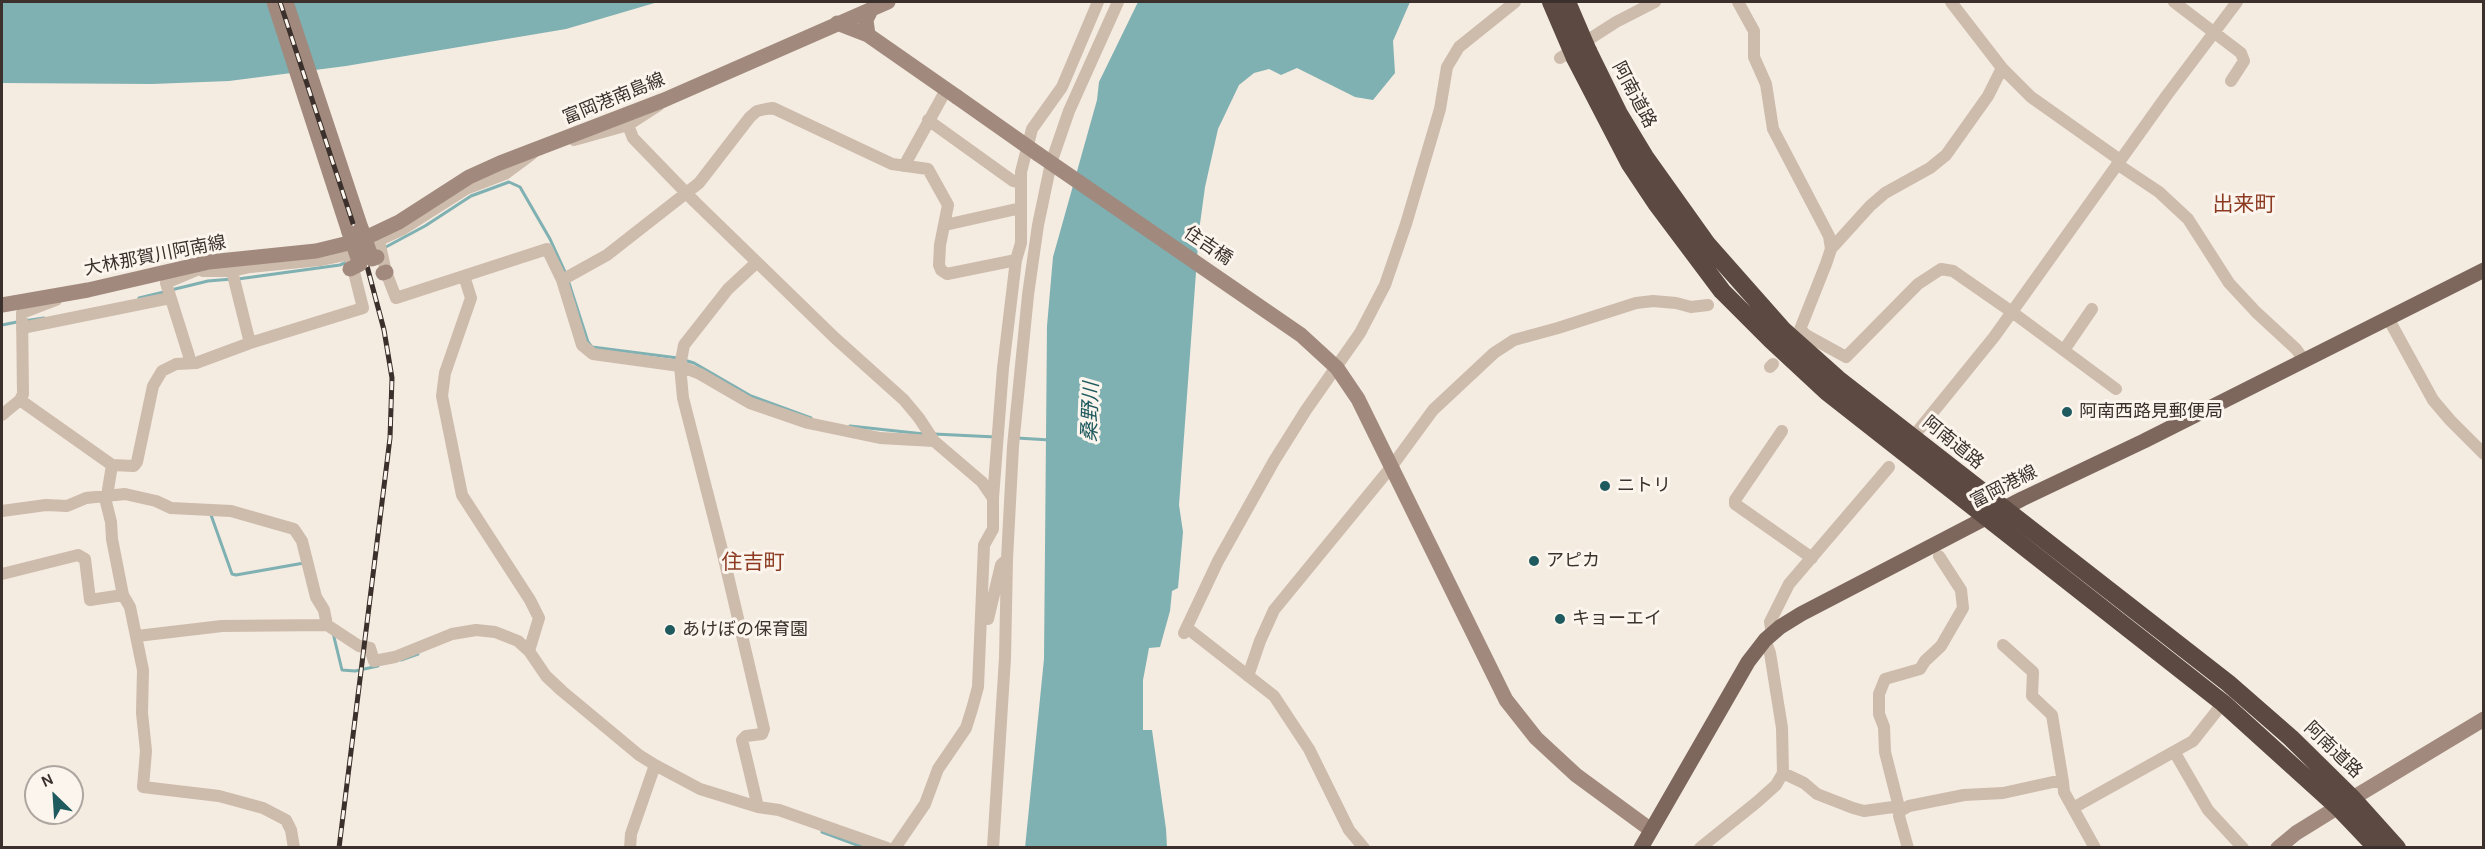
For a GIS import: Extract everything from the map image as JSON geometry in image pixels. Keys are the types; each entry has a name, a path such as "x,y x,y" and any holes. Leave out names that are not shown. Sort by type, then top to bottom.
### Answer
{"highway":[{"name":"阿南道路","path":"1551,2 1574,56 1630,164 1722,291 1827,392 2228,683 2291,738 2346,803 2377,848"},
{"name":"阿南道路","path":"1567,2 1574,56 1619,114 1644,157 1707,244 1783,330 1838,379 1912,438 1994,513 2346,803 2397,848"}],"main road":[{"path":"274,2 351,217 372,259 380,249"},
{"path":"286,2 351,217 360,264 351,265"},
{"name":"富岡港南島線","path":"351,217 399,222 469,177 664,100 888,2"},
{"path":"868,35 866,20 872,8"},
{"name":"住吉橋","path":"837,23 868,35 1292,328 1334,365 1358,399 1506,700 1536,738 1576,775 1652,830"},
{"name":"大林那賀川阿南線","path":"2,305 197,267 316,251 351,217"},
{"name":"富岡港線","path":"1641,848 1748,662 1768,637 1801,614 1994,513 2484,270"},
{"path":"2278,848 2296,833 2484,719"}],"street":[{"path":"895,848 901,836 914,823 925,804 938,769 966,728 978,687 984,545 993,529 998,426 1016,261 1021,243 1022,172 1032,129 1062,87 1098,2"},
{"path":"993,848 1005,658 1006,559 1013,446 1028,295 1038,225 1069,111 1118,2"},
{"path":"1364,848 1349,830 1309,749 1274,696 1186,630 1194,608 1218,561 1274,461 1334,365 1360,333 1385,285 1406,224 1437,118 1447,67 1459,47 1515,2"},
{"path":"1574,56 1616,22 1654,2"},
{"path":"1738,2 1754,31 1754,57 1766,84 1773,129 1829,236 1831,249"},
{"path":"1951,2 2001,68 2053,114 2158,192 2188,219 2229,283 2304,360"},
{"path":"2174,2 2241,53 2244,62 2231,81"},
{"path":"1912,438 1967,373 2237,2"},
{"path":"2001,68 1988,96 1946,155 1930,168 1886,193 1870,206 1831,249 1800,331 1846,357 1918,284 1941,269 1953,271 2116,389"},
{"path":"904,166 928,120 951,94"},
{"path":"563,140 590,137 628,125 657,108 664,100"},
{"path":"566,278 607,255 687,193 705,175 750,117 766,108 773,108 892,164 928,169 948,206 940,245 939,265 941,270 947,274 1016,261"},
{"path":"928,120 1013,182 1021,183"},
{"path":"628,125 633,138 756,262 904,400 931,436 982,482 993,498"},
{"path":"188,362 189,356 166,283 197,267 233,277 250,267 320,260 351,265 380,249 403,229 466,189 505,174 535,151"},
{"path":"945,225 1021,208"},
{"path":"380,249 384,272 396,298 547,249 566,278 582,345 593,354 681,361 750,403 808,423 880,438 931,436"},
{"path":"756,262 728,289 684,345 681,361 683,398 764,729 762,734 746,736 742,740 758,807"},
{"path":"20,400 112,465 134,466 137,462 157,376 162,370 176,364 196,363 250,343 363,308 351,265"},
{"path":"464,276 471,298 445,373 442,396 462,495 530,600 539,618 529,651"},
{"path":"233,277 250,343"},
{"path":"22,328 168,293"},
{"path":"2,415 20,400 24,384 22,313 55,301 57,295"},
{"path":"1248,676 1274,610 1392,466 1433,410 1494,353 1514,340 1636,303 1653,301 1691,307 1708,305"},
{"path":"2064,350 2092,309"},
{"path":"2388,318 2433,400 2484,454"},
{"path":"1782,431 1735,500 1735,504 1812,558"},
{"path":"112,465 106,502 123,595 130,607 143,670 142,712 146,751 143,787 219,796 263,808 286,820 291,830 294,848"},
{"path":"1700,848 1776,785 1783,773 1782,728 1768,637 1770,622 1789,584 1889,467"},
{"path":"2,511 46,505 67,506 86,498 107,495 141,497 171,508 231,511 294,529 302,542 316,597 324,610 327,625"},
{"path":"2,574 78,555 85,559 90,600 123,595"},
{"path":"1908,848 1885,752 1884,727 1879,714 1879,694 1885,679 1920,669 1941,646 1963,608 1962,590 1940,556"},
{"path":"980,643 986,633 988,611 1001,565 1006,559"},
{"path":"137,636 222,626 327,625 358,646 370,648 374,661 395,657 453,634 476,630 495,632 518,641 529,651 546,676 639,755 656,765 700,789 758,807 779,810 887,848"},
{"path":"2003,645 2033,672 2032,696 2052,715 2064,792 2096,848"},
{"path":"2073,808 2193,741 2223,703"},
{"path":"2175,753 2208,810 2243,848"},
{"path":"630,848 631,834 656,765"},
{"path":"1783,773 1804,783 1817,794 1853,808 1864,811 1893,807 1900,811"},
{"path":"1900,811 1964,795 2003,793 2062,782"}],"water":[{"path":"2,2 658,2 566,29 346,66 229,81 152,84 2,83"},
{"name":"桑野川","path":"1138,2 1410,2 1393,41 1395,73 1373,100 1355,97 1297,68 1281,75 1269,69 1254,73 1239,85 1218,129 1205,187 1199,231 1179,505 1183,532 1178,588 1172,591 1170,611 1160,647 1149,648 1143,680 1143,730 1152,730 1167,847 1025,848 1044,659 1047,326 1053,257 1097,100 1099,82"}],"waterway":[{"path":"384,248 425,226 471,196 509,182 520,187 550,239 566,274"},
{"path":"238,279 340,265 347,262"},
{"path":"171,290 208,281 232,279"},
{"path":"568,280 588,342 592,347 678,358"},
{"path":"139,298 164,292"},
{"path":"24,321 44,318"},
{"path":"2,325 17,322"},
{"path":"684,360 694,363 751,396 811,418"},
{"path":"850,426 924,434"},
{"path":"934,434 996,437"},
{"path":"1017,438 1050,440"},
{"path":"211,515 232,574 304,563"},
{"path":"333,633 342,670 355,671 378,666"},
{"path":"401,660 418,654"},
{"path":"822,832 865,848"}],"railway":[{"path":"280,2 367,266 384,330 392,378 390,438 339,848"}],"place":[{"name":"阿南西路見郵便局","path":"2067,412"},
{"name":"ニトリ","path":"1605,486"},
{"name":"アピカ","path":"1534,561"},
{"name":"キョーエイ","path":"1560,619"},
{"name":"あけぼの保育園","path":"670,630"}],"district":[{"name":"出来町","path":"2244,205"},
{"name":"住吉町","path":"753,563"}]}
